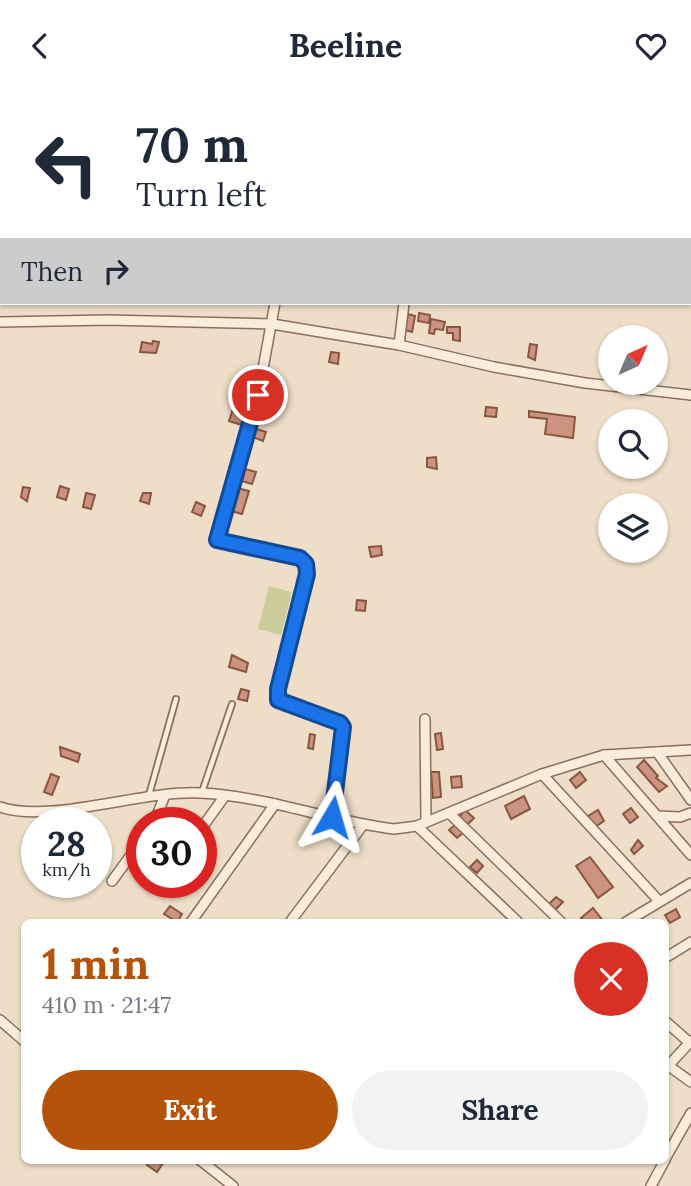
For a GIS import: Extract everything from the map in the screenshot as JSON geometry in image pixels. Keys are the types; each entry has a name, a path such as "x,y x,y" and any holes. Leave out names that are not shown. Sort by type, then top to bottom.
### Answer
{"street":[{"path":"275,305 258,395 216,536 219,542 300,558 306,564 307,574 278,689 278,700 340,723 343,727 332,817"},
{"path":"399,345 404,305"},
{"path":"0,322 108,320 272,324 399,345 494,367 585,383 691,395"},
{"path":"425,719 421,824 515,919"},
{"path":"0,807 12,811 48,811 149,796 202,793 275,804 363,825 394,829 421,824 450,814 542,774 604,755 691,750"},
{"path":"657,752 691,800"},
{"path":"604,755 691,855"},
{"path":"542,774 659,901"},
{"path":"160,807 165,795"},
{"path":"217,807 224,797"},
{"path":"193,919 275,804"},
{"path":"657,816 680,817 691,813"},
{"path":"450,814 558,919"},
{"path":"292,919 363,825"},
{"path":"112,881 126,862"},
{"path":"630,919 691,883"},
{"path":"669,956 691,942"},
{"path":"0,1020 21,1038"},
{"path":"669,1024 690,1042 669,1062"},
{"path":"669,1065 691,1081"},
{"path":"669,1153 691,1113"},
{"path":"205,1164 233,1186"},
{"path":"650,1186 663,1164"}],"lane":[{"path":"149,796 176,699"},
{"path":"202,793 232,704"}],"shaded area":[{"path":"269,586 292,592 281,635 258,629"}],"building":[{"path":"419,313 430,315 429,323 418,321"},
{"path":"408,314 415,316 412,332 405,330"},
{"path":"431,319 445,322 443,330 435,329 434,334 429,333"},
{"path":"447,327 460,327 460,341 453,340 453,333 447,333"},
{"path":"153,341 159,342 156,353 140,352 142,342 152,344"},
{"path":"530,344 537,345 535,360 528,357"},
{"path":"331,352 339,353 338,364 329,362"},
{"path":"238,394 254,399 245,426 229,421"},
{"path":"486,407 497,408 496,417 485,416"},
{"path":"529,411 575,417 573,438 545,434 547,419 529,417"},
{"path":"253,428 266,432 263,441 250,436"},
{"path":"436,457 437,469 427,467 427,458"},
{"path":"245,469 256,472 252,484 242,481"},
{"path":"60,486 69,489 66,500 57,497"},
{"path":"23,487 30,488 27,501 21,497"},
{"path":"233,487 249,491 242,514 227,510"},
{"path":"86,493 95,495 91,509 83,507"},
{"path":"143,493 151,493 149,504 140,501"},
{"path":"196,502 205,506 201,516 192,512"},
{"path":"381,546 382,555 371,557 369,547"},
{"path":"357,600 366,601 365,611 356,610"},
{"path":"232,655 248,663 246,672 229,667"},
{"path":"241,689 249,691 247,701 238,699"},
{"path":"441,733 443,749 437,750 435,734"},
{"path":"310,734 315,735 313,749 308,748"},
{"path":"60,747 80,754 78,762 61,756"},
{"path":"644,760 658,776 656,778 667,786 659,792 637,767"},
{"path":"431,772 439,772 441,797 433,798"},
{"path":"580,772 586,780 576,788 570,780"},
{"path":"51,774 59,777 52,795 44,792"},
{"path":"461,776 462,787 452,788 451,777"},
{"path":"524,796 530,809 511,819 505,806"},
{"path":"631,808 638,817 630,823 623,814"},
{"path":"465,810 474,818 467,825 459,817"},
{"path":"598,810 604,821 595,827 588,816"},
{"path":"455,825 463,833 457,838 449,830"},
{"path":"638,840 643,846 634,854 631,850"},
{"path":"590,857 613,887 598,898 576,866"},
{"path":"477,860 483,866 477,873 470,867"},
{"path":"556,897 563,902 555,910 549,904"},
{"path":"170,906 182,914 179,919 172,919 164,914"},
{"path":"593,908 602,919 582,919"},
{"path":"676,909 680,917 670,923 665,915"},
{"path":"148,1164 162,1164 157,1172"}],"route":[{"path":"258,395 216,536 219,542 300,558 306,564 307,574 278,689 278,700 340,723 343,727 332,817"}]}
